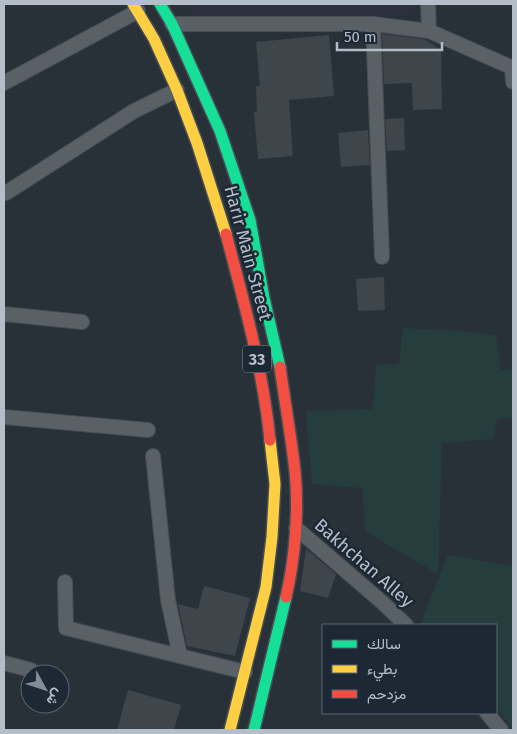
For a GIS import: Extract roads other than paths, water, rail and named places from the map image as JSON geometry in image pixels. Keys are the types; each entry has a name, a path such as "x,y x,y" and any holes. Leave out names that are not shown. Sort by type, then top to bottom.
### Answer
{"main road":[{"name":"Harir Main Street","path":"160,4 172,24 220,131 250,220 264,298 280,359 295,472 296,528 288,587 254,730"},
{"name":"Harir Main Street","path":"136,8 154,38 177,90 223,221 250,326 270,436 275,484 266,587 230,730"}],"street":[{"path":"428,4 429,31"},
{"path":"4,82 136,8"},
{"path":"172,24 373,24 429,31 513,72"},
{"path":"373,24 382,257"},
{"path":"6,193 134,111 177,90"},
{"path":"4,314 82,322"},
{"path":"4,418 148,430"},
{"path":"153,456 168,600 180,656"},
{"name":"Bakhchan Alley","path":"296,528 405,624"},
{"path":"65,582 66,628 245,672"},
{"path":"4,663 20,667"},
{"path":"488,714 501,730"}]}
